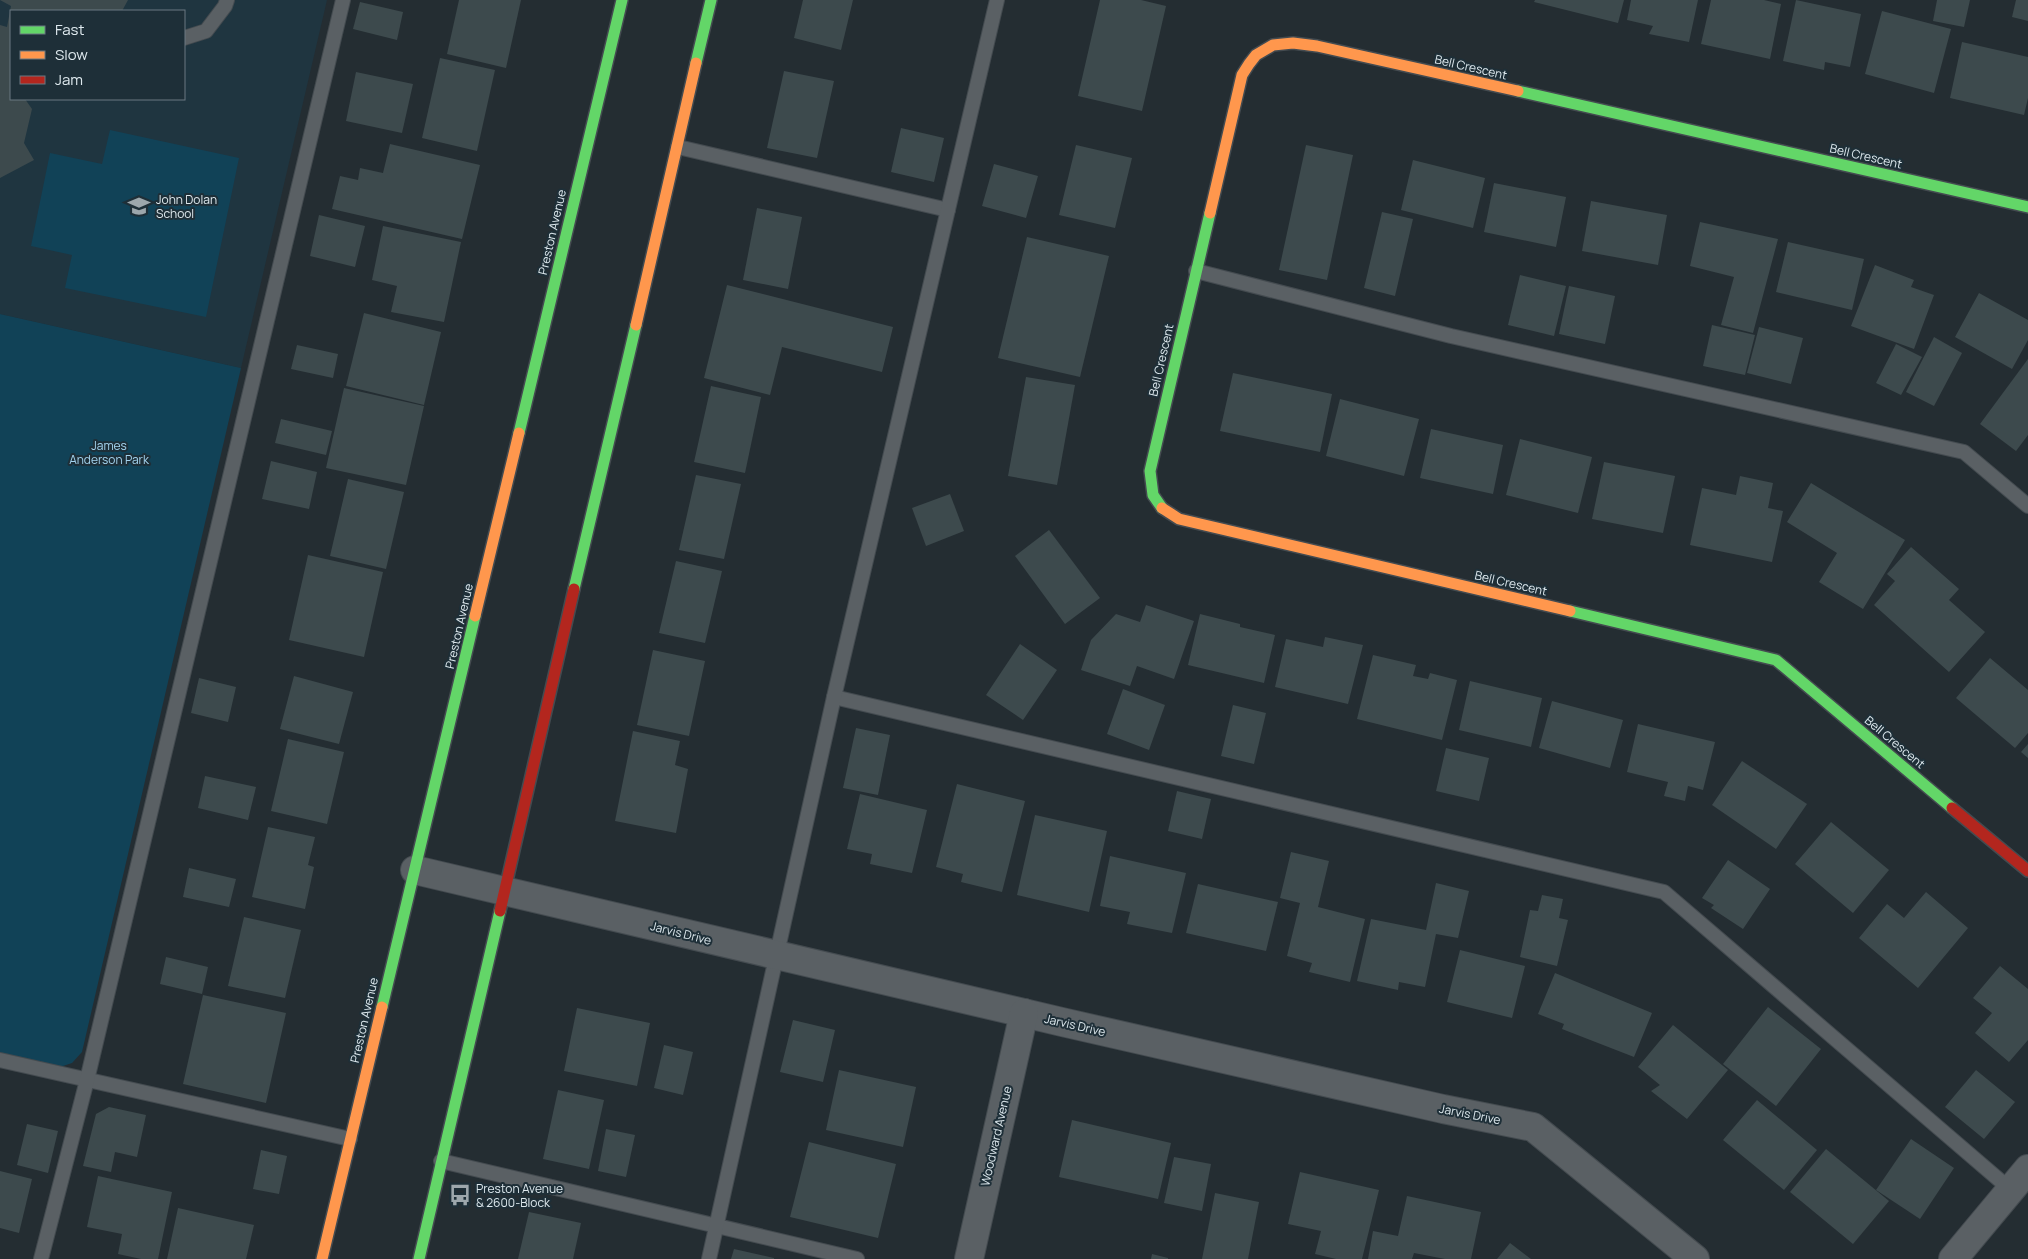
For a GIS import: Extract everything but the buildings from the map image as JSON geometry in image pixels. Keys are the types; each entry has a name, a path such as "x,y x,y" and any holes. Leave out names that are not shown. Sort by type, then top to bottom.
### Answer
{"main road":[{"name":"Preston Avenue","path":"322,1259 622,0"},
{"path":"419,1259 711,0"},
{"name":"Bell Crescent","path":"2028,207 1295,42 1276,44 1261,50 1249,61 1242,75 1150,471 1151,493 1162,510 1188,521 1776,660 2028,871"}],"street":[{"name":"Jarvis Drive","path":"415,870 775,956 1443,1109 1533,1127 1695,1259"},
{"name":"Woodward Avenue","path":"968,1259 1024,1013"},
{"path":"1953,1259 2028,1169"}],"lane":[{"path":"185,38 206,31 225,6 227,0"},
{"path":"41,1259 87,1080 343,0"},
{"path":"709,1259 834,696 997,0"},
{"path":"678,147 948,210"},
{"path":"1196,271 1451,336 1964,452 2028,506"},
{"path":"834,696 1664,892 2011,1190"},
{"path":"0,1060 350,1139"},
{"path":"441,1161 857,1259"}],"shaded area":[{"name":"John Dolan School","path":"0,0 327,0 241,368 0,314"}],"green space":[{"path":"110,130 239,158 206,317 65,288 72,255 31,246 50,153 102,164"},
{"name":"James Anderson Park","path":"0,314 241,368 82,1052 72,1063 57,1068 0,1055"}],"traffic: fast":[{"path":"519,433 622,0"},
{"path":"696,63 711,0"},
{"path":"1518,91 2028,207"},
{"path":"1162,508 1153,495 1150,471 1210,213"},
{"path":"574,589 636,325"},
{"path":"1570,611 1776,660 1952,808"},
{"path":"382,1007 475,616"},
{"path":"419,1259 500,911"}],"traffic: slow":[{"path":"1210,213 1242,75 1256,55 1273,45 1293,43 1317,46 1518,91"},
{"path":"636,325 696,63"},
{"path":"475,616 519,433"},
{"path":"1162,508 1179,519 1570,611"},
{"path":"322,1259 382,1007"}],"traffic: jam":[{"path":"500,911 574,589"},
{"path":"1952,808 2028,871"}],"place":[{"name":"John Dolan School","path":"139,206"},
{"name":"Preston Avenue & 2600-Block","path":"460,1195"}]}
